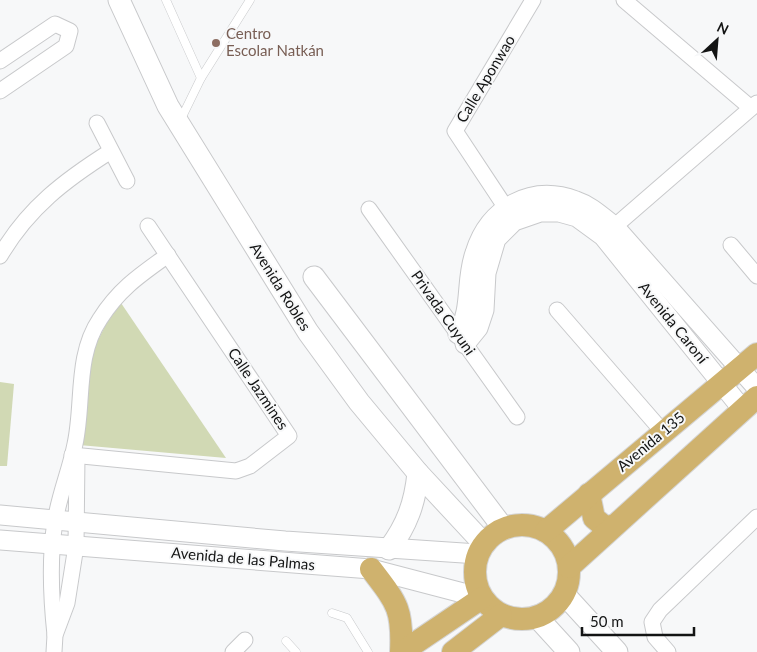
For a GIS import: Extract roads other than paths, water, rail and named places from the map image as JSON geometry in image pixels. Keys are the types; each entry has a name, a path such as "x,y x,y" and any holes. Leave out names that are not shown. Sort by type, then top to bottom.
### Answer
{"main road":[{"name":"Avenida Robles","path":"120,0 168,106 308,332 359,402 481,549"},
{"path":"314,277 504,528"},
{"name":"Avenida 135","path":"546,531 757,354"},
{"path":"569,566 750,403"},
{"path":"389,549 401,532 410,514 418,473"},
{"path":"590,494 594,518 605,526 613,526"},
{"path":"527,525 546,531 562,546 569,566 569,580 564,594 553,608 538,617 519,620 501,614 490,607 482,598 475,579 481,549 504,528 527,525"},
{"path":"362,568 399,608 402,628 402,652"},
{"path":"564,594 617,652"},
{"path":"402,652 482,598"},
{"path":"459,650 501,614"},
{"path":"538,617 569,652"}],"street":[{"name":"Calle Aponwao","path":"510,214 455,130 533,0"},
{"path":"461,339 468,310 470,272 475,252 483,235 510,214 520,200 534,196 555,195 577,201 596,211 609,231 754,106 624,0"},
{"path":"0,61 55,24 70,31 66,46 0,91"},
{"path":"97,123 127,181"},
{"path":"0,256 12,236 37,207 70,178 112,151"},
{"name":"Privada Cuyuni","path":"370,209 517,417"},
{"name":"Calle Jazmines","path":"75,451 236,470 250,466 289,436 148,226"},
{"name":"Avenida Caroní","path":"609,231 757,388"},
{"name":"Avenida Caroní","path":"609,231 721,383 750,403"},
{"path":"731,244 757,276"},
{"path":"54,652 56,635 66,603 76,546 75,451 81,375 87,348 98,320 127,284 168,255"},
{"path":"557,310 663,432"},
{"path":"56,635 52,603 52,544 55,520 75,451"},
{"name":"Avenida de las Palmas","path":"0,515 355,547 481,549"},
{"path":"668,652 655,637 652,622 660,610 757,517"},
{"name":"Avenida de las Palmas","path":"0,540 362,568 482,598"},
{"path":"318,544 318,565"},
{"path":"355,547 362,568"},
{"path":"233,652 244,640"}],"lane":[{"path":"166,0 201,78"},
{"path":"179,123 201,78 250,0"},
{"path":"332,612 347,618 368,652"},
{"path":"286,641 296,652"}],"place":[{"name":"Centro Escolar Natkán","path":"216,43"}]}
